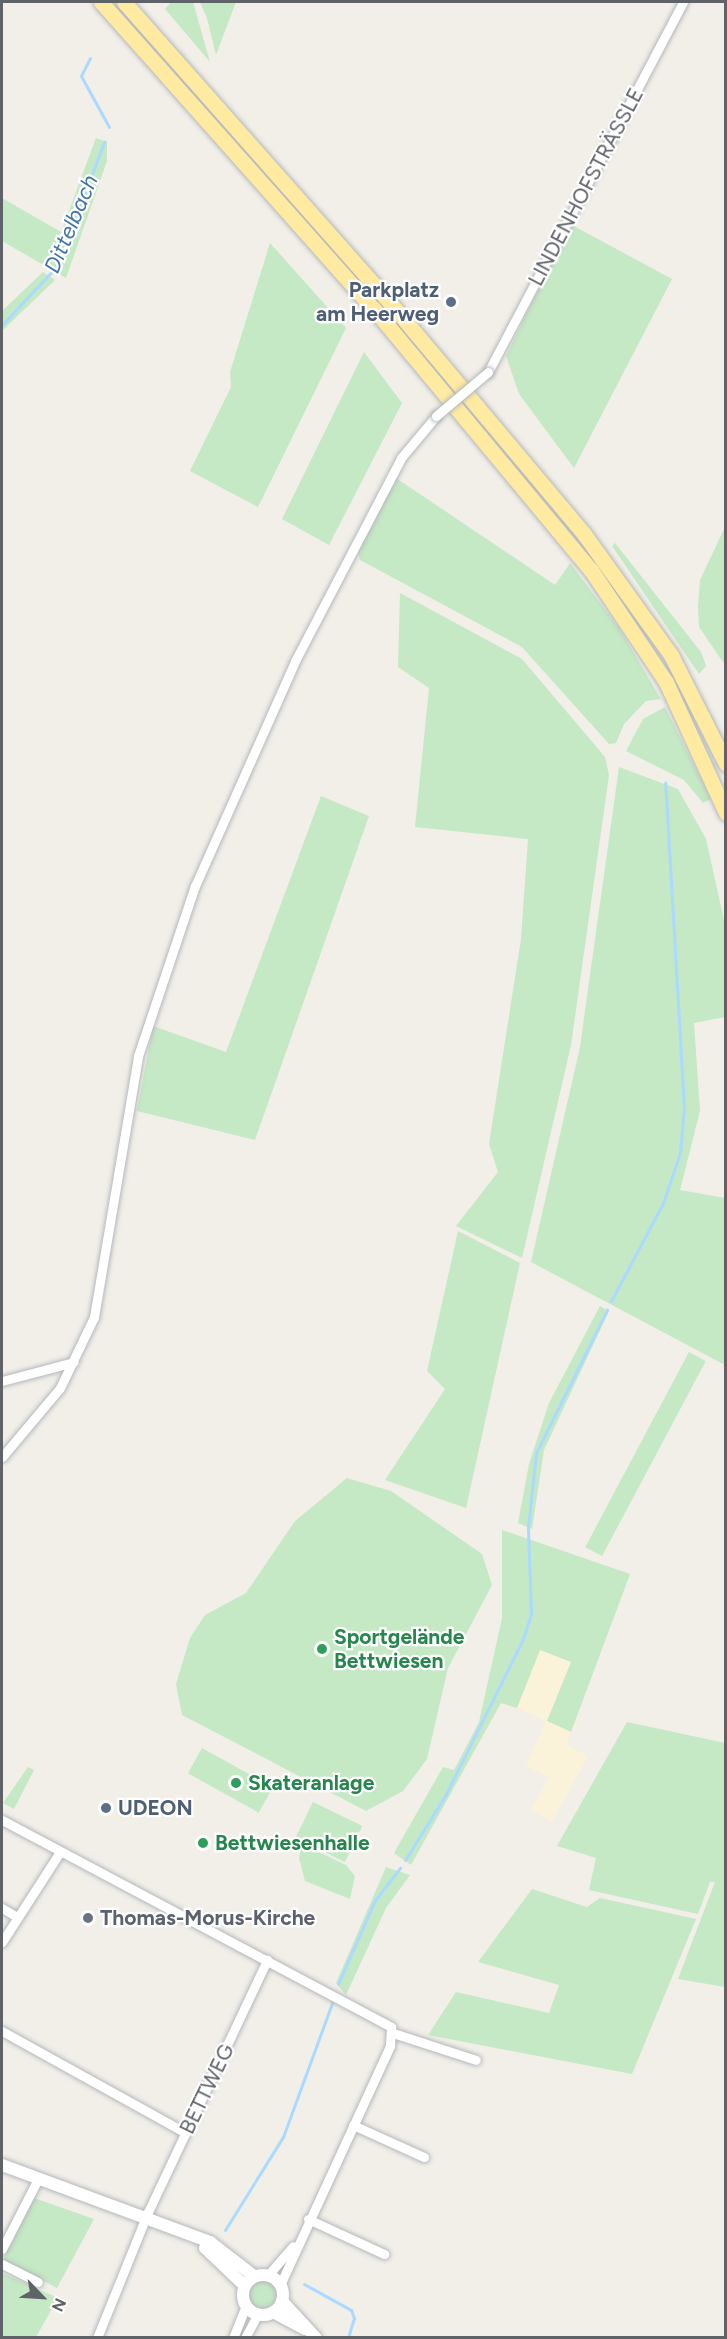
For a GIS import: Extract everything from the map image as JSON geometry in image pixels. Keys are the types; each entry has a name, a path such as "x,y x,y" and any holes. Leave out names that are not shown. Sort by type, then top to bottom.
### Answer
{"highway":[{"path":"101,2 534,498 620,609 666,682 726,813"},
{"path":"124,2 516,450 625,586 682,672 726,764"}],"street":[{"name":"LINDENHOFSTRÄSSLE","path":"74,1362 94,1317 103,1275 138,1056 195,886 295,661 401,458 436,416 488,372 683,2"},
{"path":"2,1381 74,1362"},
{"path":"2,1456 52,1400 74,1362"},
{"path":"2,1820 388,2021 393,2033 280,2285 282,2301 312,2334"},
{"path":"2,1942 60,1852"},
{"path":"2,1908 17,1917"},
{"name":"BETTWEG","path":"97,2337 146,2218 267,1960"},
{"path":"2,2031 186,2133"},
{"path":"393,2033 476,2060"},
{"path":"353,2125 424,2157"},
{"path":"2,2165 210,2242 254,2276"},
{"path":"2,2247 38,2179"},
{"path":"308,2219 384,2254"},
{"path":"185,2233 244,2286 246,2306 233,2337"},
{"path":"268,2275 299,2240"},
{"path":"2,2264 38,2283"},
{"path":"244,2286 254,2276 268,2275 280,2285"},
{"path":"273,2312 282,2301"},
{"path":"246,2306 258,2314 273,2312 312,2334"},
{"path":"245,2337 258,2314"}],"green space":[{"path":"171,2 193,2 210,62 165,9"},
{"path":"200,2 236,2 216,55 207,18"},
{"path":"96,138 107,142 107,161 66,278 2,241 2,198 61,232"},
{"path":"570,224 672,279 574,468 519,394 506,356"},
{"path":"270,243 346,328 258,507 190,471 231,387 230,372"},
{"path":"43,272 55,280 2,331 2,311"},
{"path":"364,352 402,403 329,545 282,519"},
{"path":"396,478 555,585 570,563 619,628 661,699 646,701 624,724 616,743 609,744 522,647 360,560 358,553"},
{"path":"725,527 725,665 699,627 698,607 700,580"},
{"path":"615,543 701,652 706,666 699,674 612,546"},
{"path":"400,593 522,659 605,757 609,775 571,1045 522,1258 456,1226 498,1172 489,1144 521,939 528,839 415,827 429,688 398,667"},
{"path":"665,707 711,799 703,803 684,780 626,751 643,719"},
{"path":"619,767 678,789 706,839 725,925 725,1017 694,1023 700,1111 680,1190 725,1198 725,1365 531,1262 580,1047"},
{"path":"321,796 369,816 255,1140 137,1111 153,1026 226,1052"},
{"path":"458,1231 520,1263 466,1508 385,1480 445,1389 427,1371"},
{"path":"600,1306 609,1311 544,1450 532,1529 518,1523 529,1464 549,1403"},
{"path":"689,1352 706,1361 602,1556 585,1547"},
{"name":"Sportgelände Bettwiesen","path":"347,1478 391,1491 482,1554 492,1585 448,1668 427,1759 403,1791 366,1811 182,1715 176,1684 190,1638 205,1615 246,1593 295,1521"},
{"path":"502,1530 630,1574 571,1732 546,1721 541,1651 517,1708 501,1703 411,1865 394,1853 443,1767 454,1770 479,1722 502,1618"},
{"path":"627,1722 725,1743 725,1987 678,1979 715,1882 710,1882 698,1914 589,1890 596,1858 557,1846"},
{"name":"Skateranlage","path":"202,1748 273,1787 259,1813 188,1773"},
{"path":"28,1767 34,1770 14,1809 3,1803"},
{"path":"313,1802 362,1826 345,1862 295,1838"},
{"path":"302,1844 346,1865 355,1876 350,1899 305,1881 299,1858"},
{"path":"386,1867 410,1875 386,1908 346,1995 336,1983"},
{"path":"532,1889 587,1907 600,1898 696,1919 632,2074 428,2035 456,1992 549,2013 559,1985 478,1962"},
{"path":"34,2198 94,2219 57,2288 3,2260"},
{"path":"2,2273 58,2298 36,2337 2,2337"},
{"path":"262,2280 272,2284 276,2294 272,2304 262,2308 252,2304 248,2294 252,2284"}],"sand":[{"path":"540,1650 571,1662 547,1721 571,1732 566,1745 588,1756 552,1822 531,1810 549,1777 526,1766 546,1721 517,1708"}],"waterway":[{"name":"Dittelbach","path":"90,58 81,76 109,127"},
{"name":"Dittelbach","path":"2,325 57,266 104,142"},
{"path":"611,1301 663,1203 680,1153 684,1108 665,783"},
{"path":"405,1860 445,1796 523,1639 531,1614 528,1527 536,1453 607,1310"},
{"path":"338,1984 375,1900 400,1868"},
{"path":"225,2230 283,2137 333,2000"},
{"path":"304,2284 351,2310 354,2318 348,2338"}],"place":[{"name":"Parkplatz am Heerweg","path":"451,302"},
{"name":"Sportgelände Bettwiesen","path":"322,1649"},
{"name":"Skateranlage","path":"236,1783"},
{"name":"UDEON","path":"106,1808"},
{"name":"Bettwiesenhalle","path":"203,1843"},
{"name":"Thomas-Morus-Kirche","path":"88,1918"}]}
